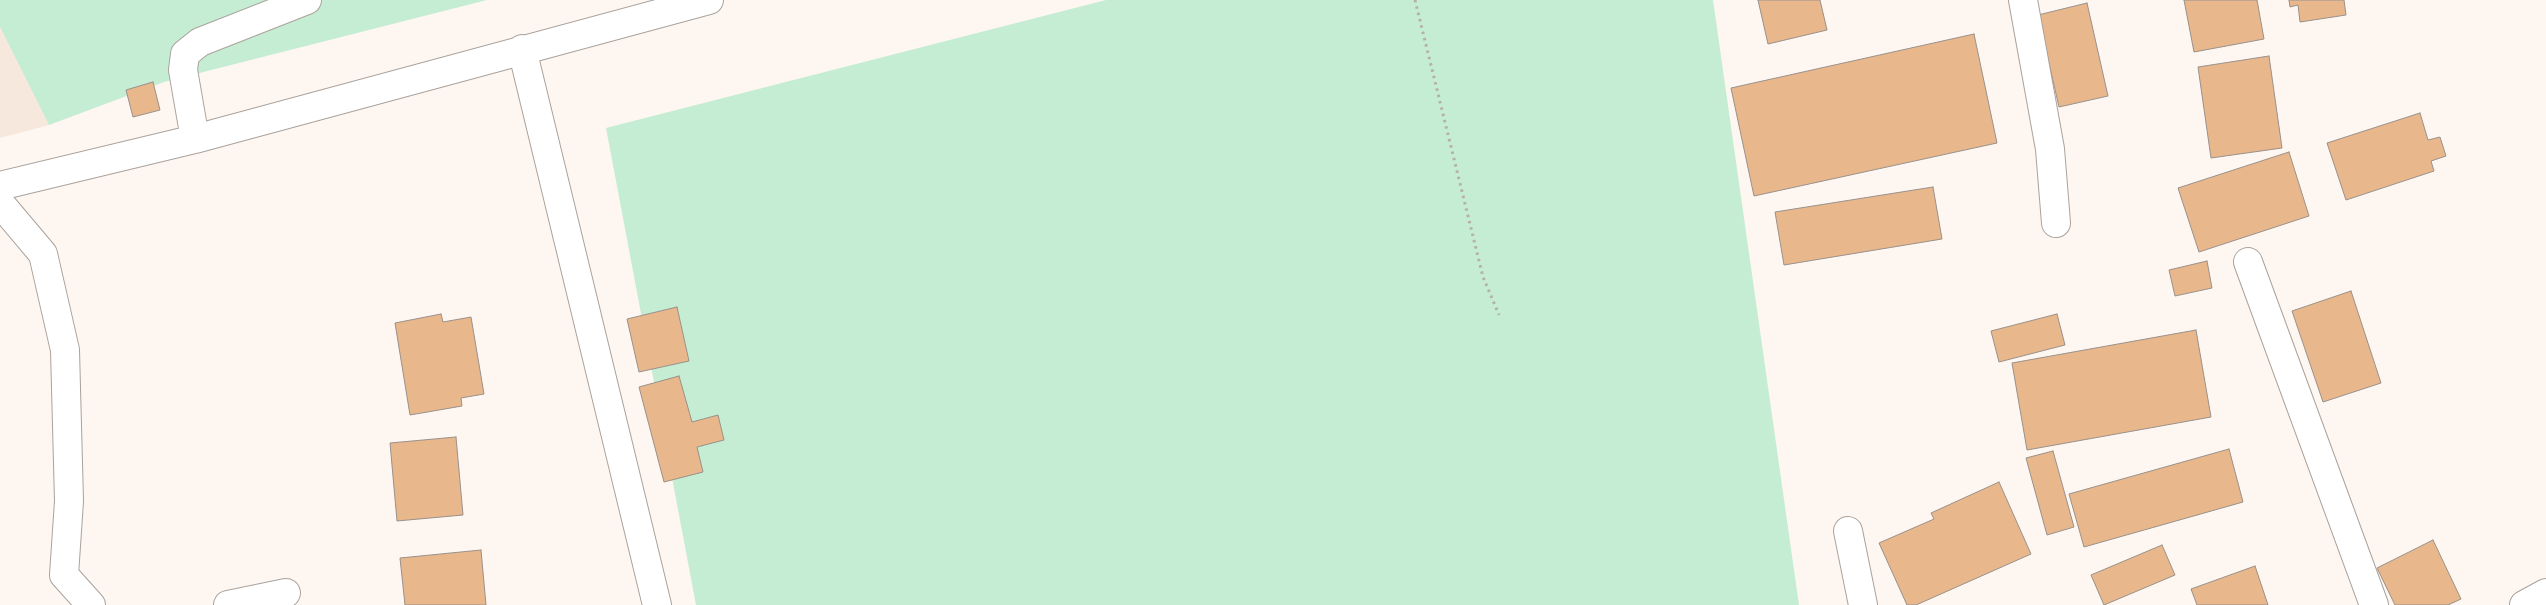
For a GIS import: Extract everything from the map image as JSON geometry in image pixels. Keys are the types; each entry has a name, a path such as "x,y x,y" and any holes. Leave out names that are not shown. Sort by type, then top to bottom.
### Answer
{"street":[{"path":"195,139 183,70 185,54 200,42 307,0"},
{"path":"0,186 195,139 522,49 709,0"},
{"path":"2023,0 2050,149 2056,223"},
{"path":"522,49 657,605"},
{"path":"0,203 43,254 66,350 69,501 64,575 91,605"},
{"path":"2248,262 2374,605"},
{"path":"1848,530 1863,605"},
{"path":"228,605 286,593"},
{"path":"2524,605 2546,593"}],"path":[{"path":"1415,0 1483,277 1499,315"}],"shaded area":[{"path":"0,27 49,125 0,138"}],"green space":[{"path":"0,0 487,0 164,82 49,125 0,27"},
{"path":"1106,0 1713,0 1799,605 696,605 606,128"}],"building":[{"path":"1758,0 1820,0 1827,30 1768,44"},
{"path":"2184,0 2257,0 2264,39 2194,52"},
{"path":"2289,0 2344,0 2346,15 2300,22 2298,5 2290,7"},
{"path":"2087,3 2108,96 2059,107 2038,15"},
{"path":"1974,34 1997,143 1754,196 1731,88"},
{"path":"2269,56 2282,148 2211,158 2198,67"},
{"path":"153,82 160,110 133,117 126,90"},
{"path":"2420,113 2428,140 2440,137 2446,156 2431,161 2434,171 2346,200 2327,143"},
{"path":"2289,152 2309,216 2199,252 2178,188"},
{"path":"1933,187 1942,239 1784,265 1775,212"},
{"path":"2207,261 2212,288 2175,296 2169,270"},
{"path":"2351,291 2381,383 2323,402 2292,311"},
{"path":"677,307 689,361 639,372 627,319"},
{"path":"441,314 443,322 471,317 484,394 461,398 462,406 410,415 395,323"},
{"path":"2057,314 2065,345 1999,362 1991,331"},
{"path":"2196,330 2211,417 2027,450 2012,363"},
{"path":"679,376 692,422 718,415 724,440 697,447 703,472 664,482 639,387"},
{"path":"456,437 463,515 397,521 390,443"},
{"path":"2229,449 2243,502 2084,547 2069,494"},
{"path":"2053,451 2074,527 2047,535 2026,458"},
{"path":"1999,482 2031,554 1916,605 1907,605 1879,543 1934,519 1931,513"},
{"path":"2433,540 2461,599 2448,605 2395,605 2377,568"},
{"path":"2162,545 2175,575 2104,605 2091,575"},
{"path":"481,550 486,605 405,605 400,558"},
{"path":"2255,566 2268,605 2197,605 2191,589"}]}
